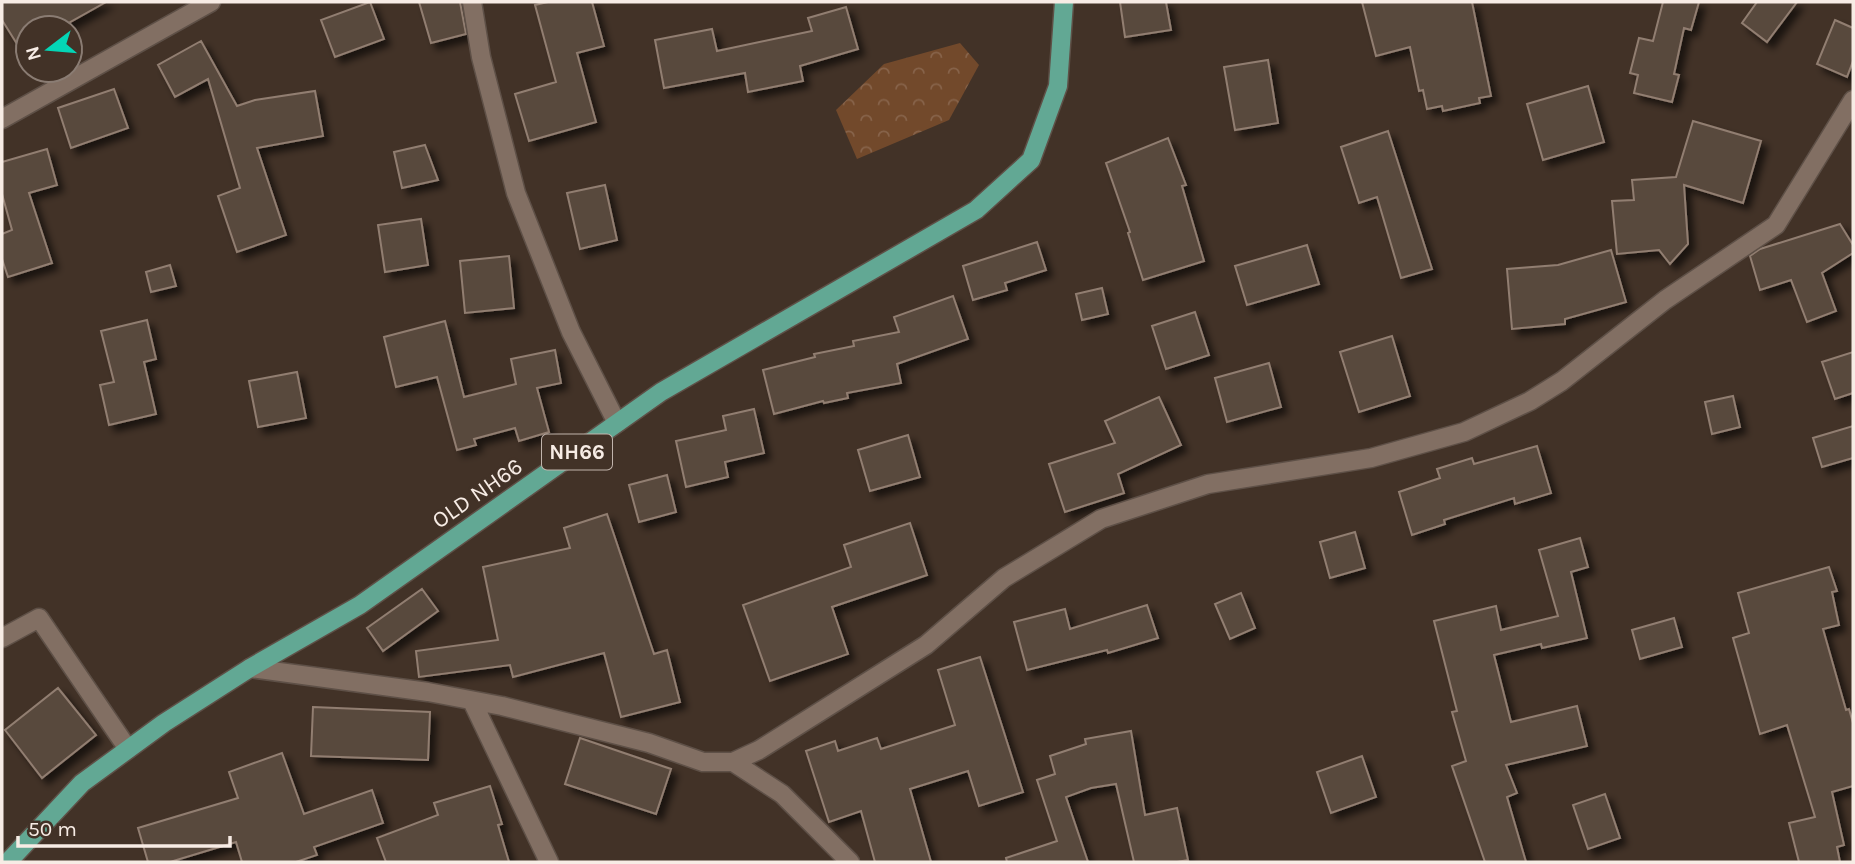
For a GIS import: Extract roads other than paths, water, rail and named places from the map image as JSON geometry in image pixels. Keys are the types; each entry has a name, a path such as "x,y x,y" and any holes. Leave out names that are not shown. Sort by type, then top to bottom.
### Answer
{"main road":[{"name":"OLD NH66","path":"8,862 82,783 164,723 250,668 360,606 662,392 976,210 1031,160 1058,86 1064,2"}],"street":[{"path":"2,119 211,2"},
{"path":"472,2 481,57 516,193 571,332 617,424"},
{"path":"250,668 428,692 649,743 703,762 733,762 760,750 926,645 1004,578 1101,519 1208,484 1371,458 1464,432 1530,401 1562,381 1665,300 1776,225 1853,100"},
{"path":"2,638 39,618 128,749"},
{"path":"472,701 549,862"},
{"path":"733,762 782,794 850,862"}]}
